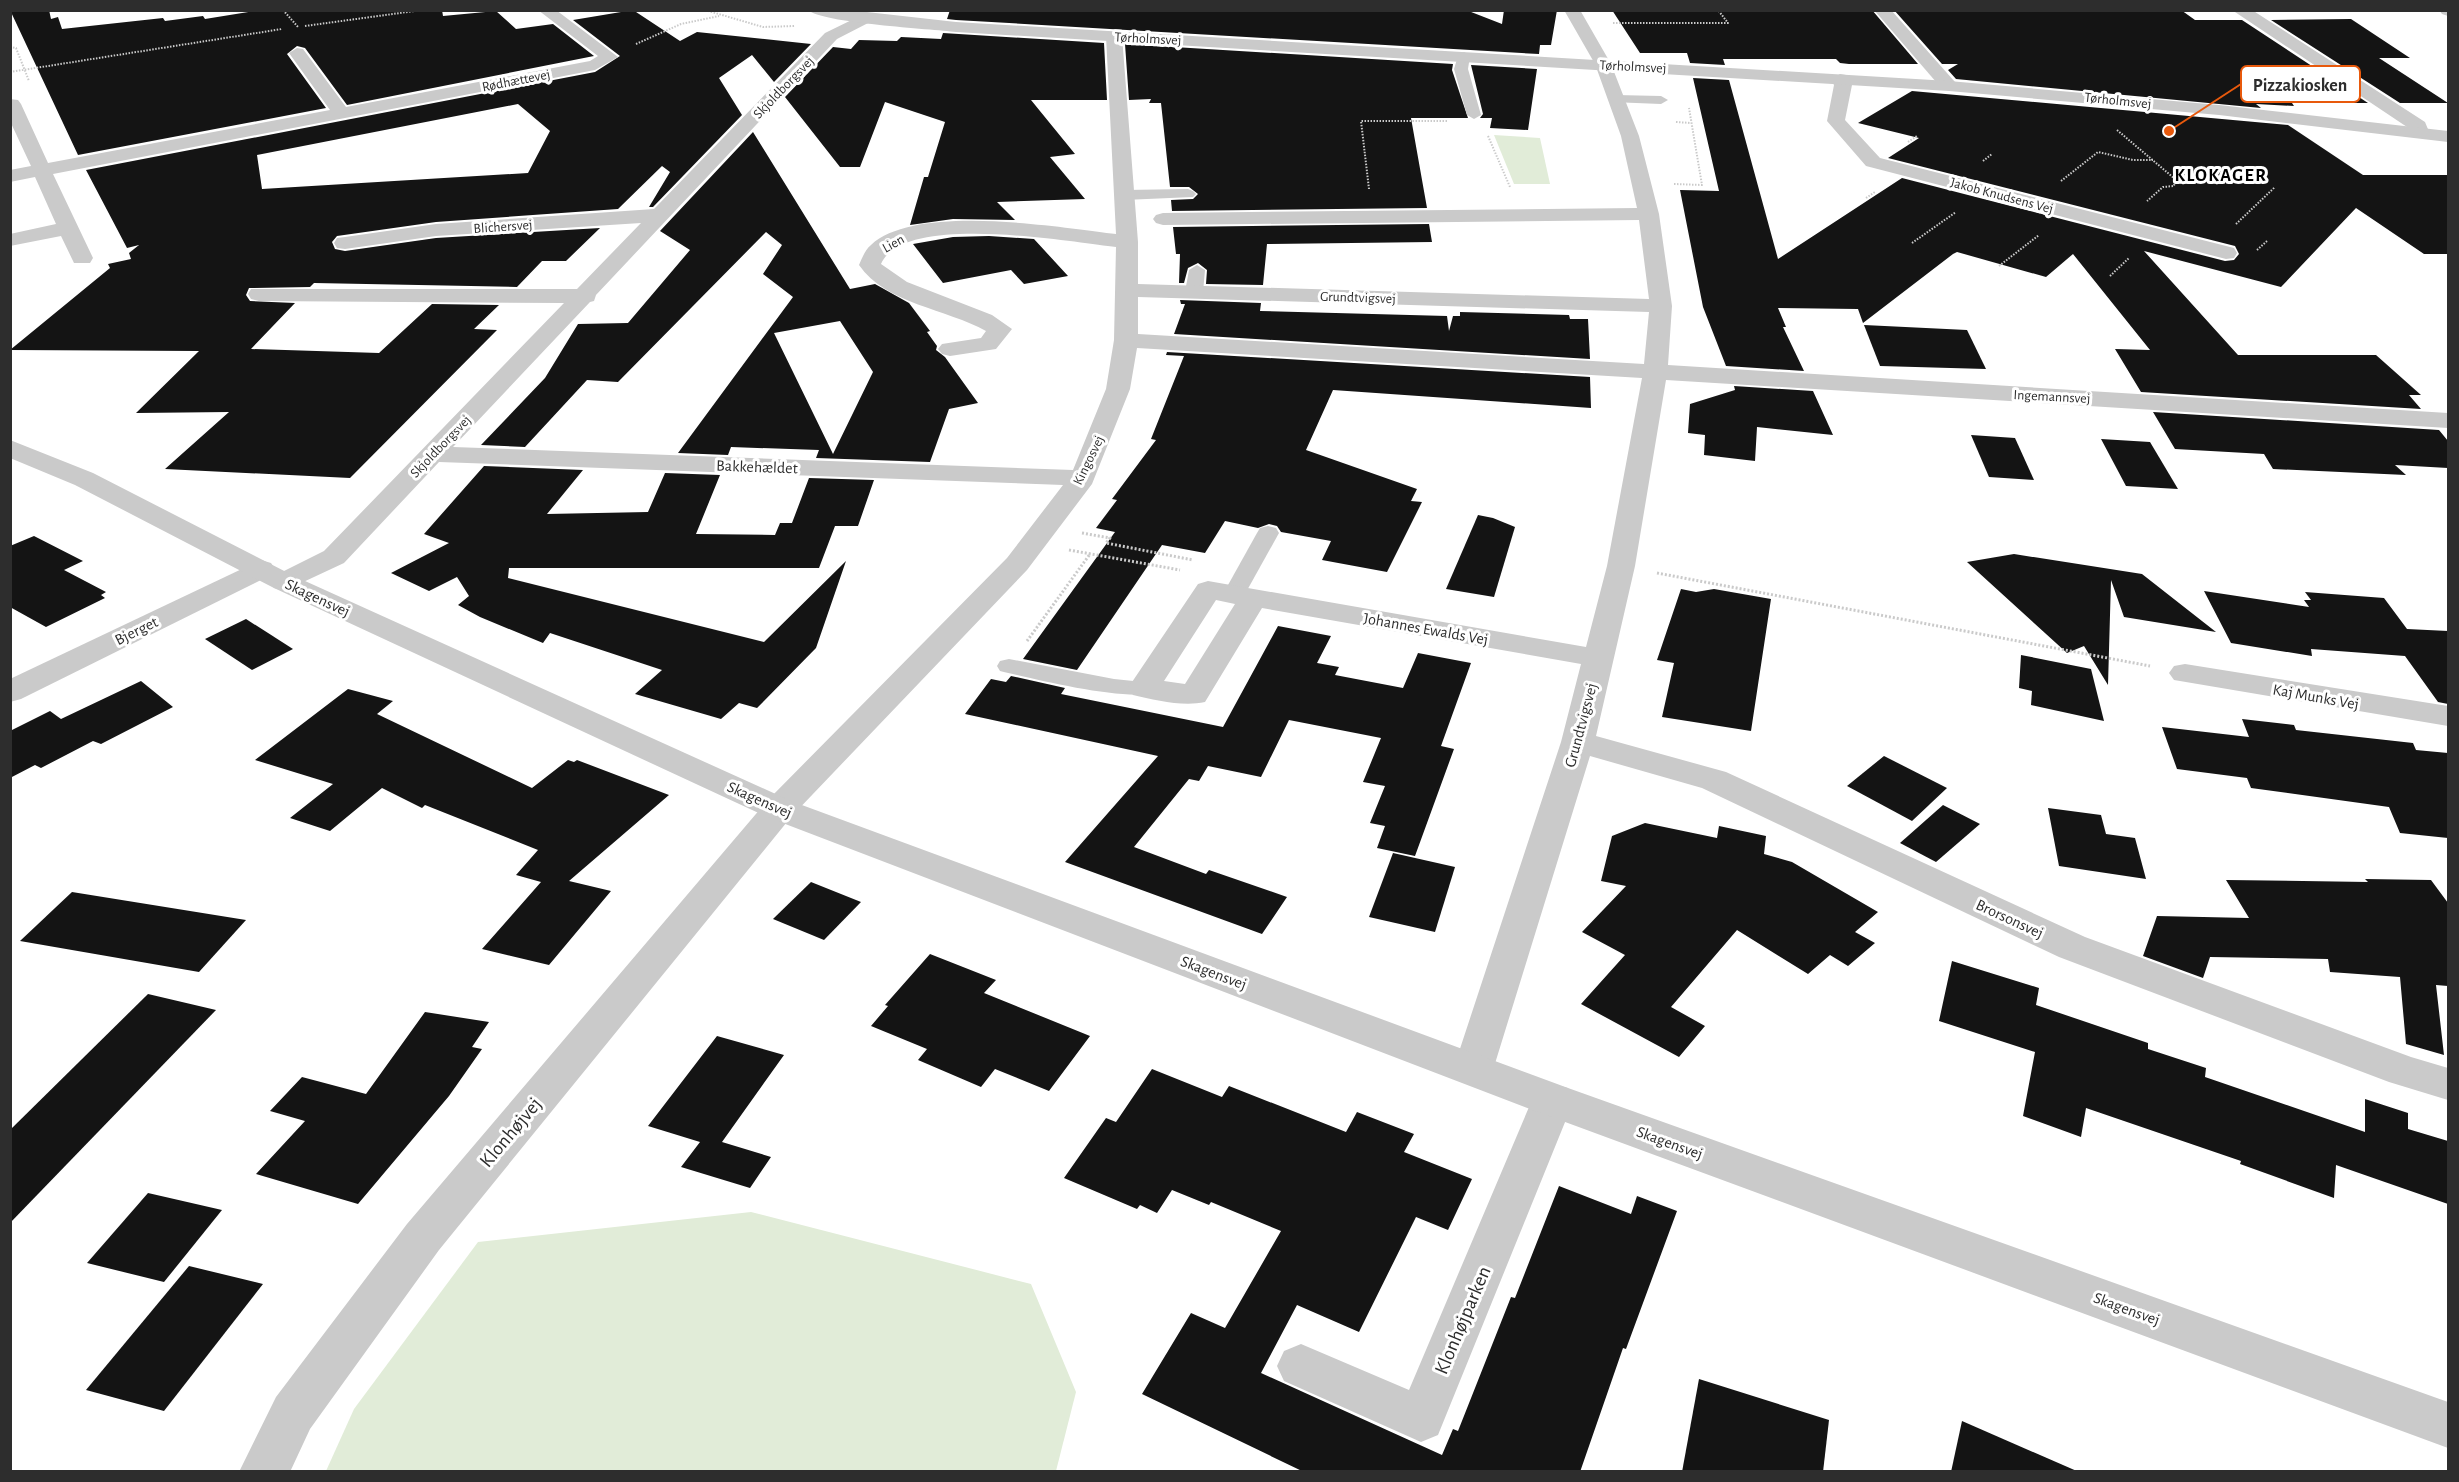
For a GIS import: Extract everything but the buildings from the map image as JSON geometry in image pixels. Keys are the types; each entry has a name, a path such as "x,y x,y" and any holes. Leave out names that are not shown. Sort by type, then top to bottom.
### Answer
{"street":[{"path":"1882,10 1949,86"},
{"path":"2240,10 2418,126 2421,134"},
{"path":"546,11 610,57"},
{"name":"Tørholmsvej","path":"823,12 866,18 1114,36 1949,86 2077,96 2448,137"},
{"name":"Grundtvigsvej","path":"1473,1070 1578,742 1621,566 1655,372 1661,306 1649,214 1630,136 1603,64 1576,17"},
{"name":"Skjoldborgsvej","path":"272,575 334,557 586,296 831,36 866,18"},
{"name":"Kingosvej","path":"779,808 1017,564 1083,478 1118,389 1126,339 1127,242 1114,36"},
{"path":"297,53 342,112"},
{"name":"Rødhættevej","path":"10,176 595,65 610,57"},
{"name":"Jakob Knudsens Vej","path":"1840,79 1843,85 1836,120 1873,162 2217,251"},
{"path":"12,104 82,258"},
{"path":"1163,219 1649,214"},
{"name":"Blichersvej","path":"345,243 436,230 662,215"},
{"name":"Lien","path":"950,349 988,344 1000,328 981,316 913,294 884,279 870,265 879,249 907,235 951,227 1017,230 1127,242"},
{"path":"10,240 68,228"},
{"name":"Grundtvigsvej","path":"1127,291 1196,281 1661,306"},
{"path":"259,294 586,296"},
{"path":"1126,339 1655,372"},
{"name":"Ingemannsvej","path":"1655,372 2448,420"},
{"name":"Skagensvej","path":"10,448 84,479 272,575 779,808 1553,1100 2448,1425"},
{"name":"Bakkehældet","path":"432,454 1083,478"},
{"name":"Bjerget","path":"10,692 272,575"},
{"path":"1144,688 1194,695 1236,588"},
{"path":"1144,688 1236,588"},
{"name":"Johannes Ewalds Vej","path":"1236,588 1598,658"},
{"name":"Kaj Munks Vej","path":"2185,673 2448,716"},
{"name":"Brorsonsvej","path":"1578,742 1714,780 2072,947 2403,1071 2448,1084"},
{"name":"Klonhøjvej","path":"264,1472 293,1413 423,1237 779,808"},
{"name":"Klonhøjparken","path":"1301,1366 1421,1419 1553,1100"}],"lane":[{"path":"1464,56 1461,69 1475,119"},
{"path":"1616,99 1659,95 1665,115"},
{"path":"1124,195 1188,194"},
{"path":"1236,588 1268,533"},
{"path":"1009,666 1114,686 1144,688"}],"path":[{"path":"10,72 422,10"},
{"path":"705,10 747,24 783,28 810,22 823,12"},
{"path":"1576,17 1728,23 1718,10"},
{"path":"610,57 681,24 720,15"},
{"path":"1641,182 1702,185 1682,69"},
{"path":"2077,96 2175,179 2174,186 2163,187 2119,226"},
{"path":"1373,217 1361,121 1475,119 1485,129 1522,215"},
{"path":"2032,203 2098,152 2133,160 2153,160"},
{"path":"2217,251 2275,187"},
{"path":"1912,243 1986,191"},
{"path":"1999,266 2068,212"},
{"path":"1039,536 1213,576 1236,588"},
{"path":"1039,536 1110,538 1106,543 1236,588"},
{"path":"1621,566 2185,673"}],"green space":[{"path":"1494,135 1540,138 1550,184 1514,184"},
{"path":"751,1212 1031,1284 1076,1392 1056,1471 326,1471 354,1409 478,1242"}],"place":[{"name":"Pizzakiosken","path":"2169,131"}],"district":[{"name":"KLOKAGER","path":"2221,175"}]}
